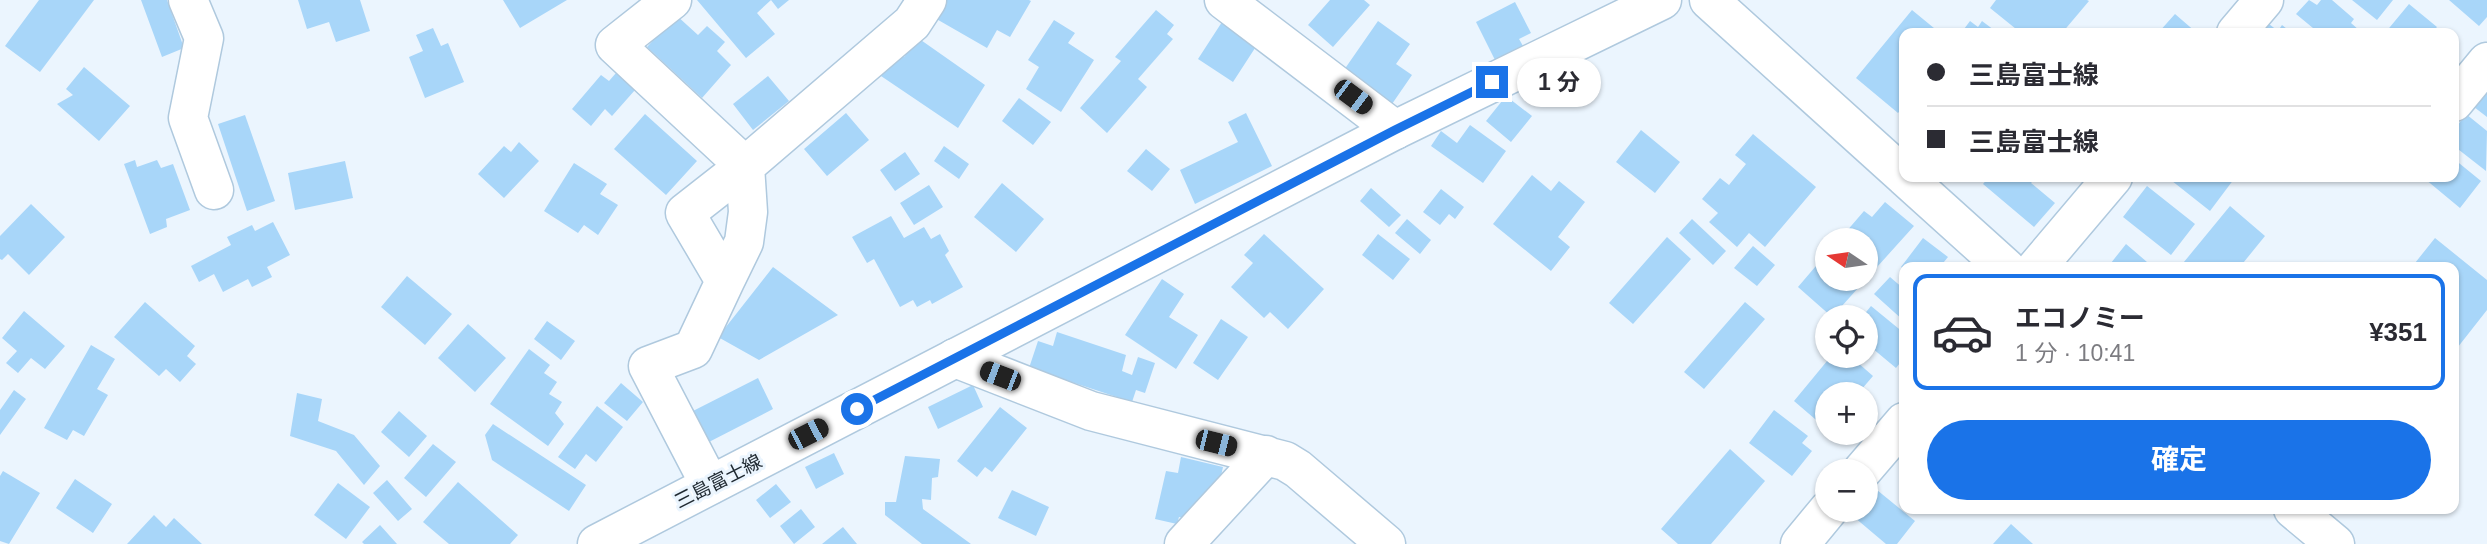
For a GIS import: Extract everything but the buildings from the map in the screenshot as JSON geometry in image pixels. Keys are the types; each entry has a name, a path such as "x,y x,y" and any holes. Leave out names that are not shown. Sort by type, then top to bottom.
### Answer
{"street":[{"path":"188,0 204,38 188,118 214,190"},
{"path":"672,0 615,45 745,166 748,212 744,242 693,349 648,366 710,485"},
{"path":"725,281 685,213 745,166 912,23 927,0"},
{"path":"1224,0 1395,130"},
{"name":"三島富士線","path":"597,544 1395,130 1662,0"},
{"path":"1709,0 1899,171"},
{"path":"2240,28 2264,0"},
{"path":"2459,96 2487,62"},
{"path":"1911,182 1999,262"},
{"path":"2041,262 2109,182"},
{"path":"955,358 1091,411 1284,461 1298,469 1386,544"},
{"path":"1872,459 1899,428"},
{"path":"1184,544 1266,455"},
{"path":"2299,514 2335,544"},
{"path":"1800,544 1818,522"}],"route":[{"path":"857,409 1492,82"}]}
